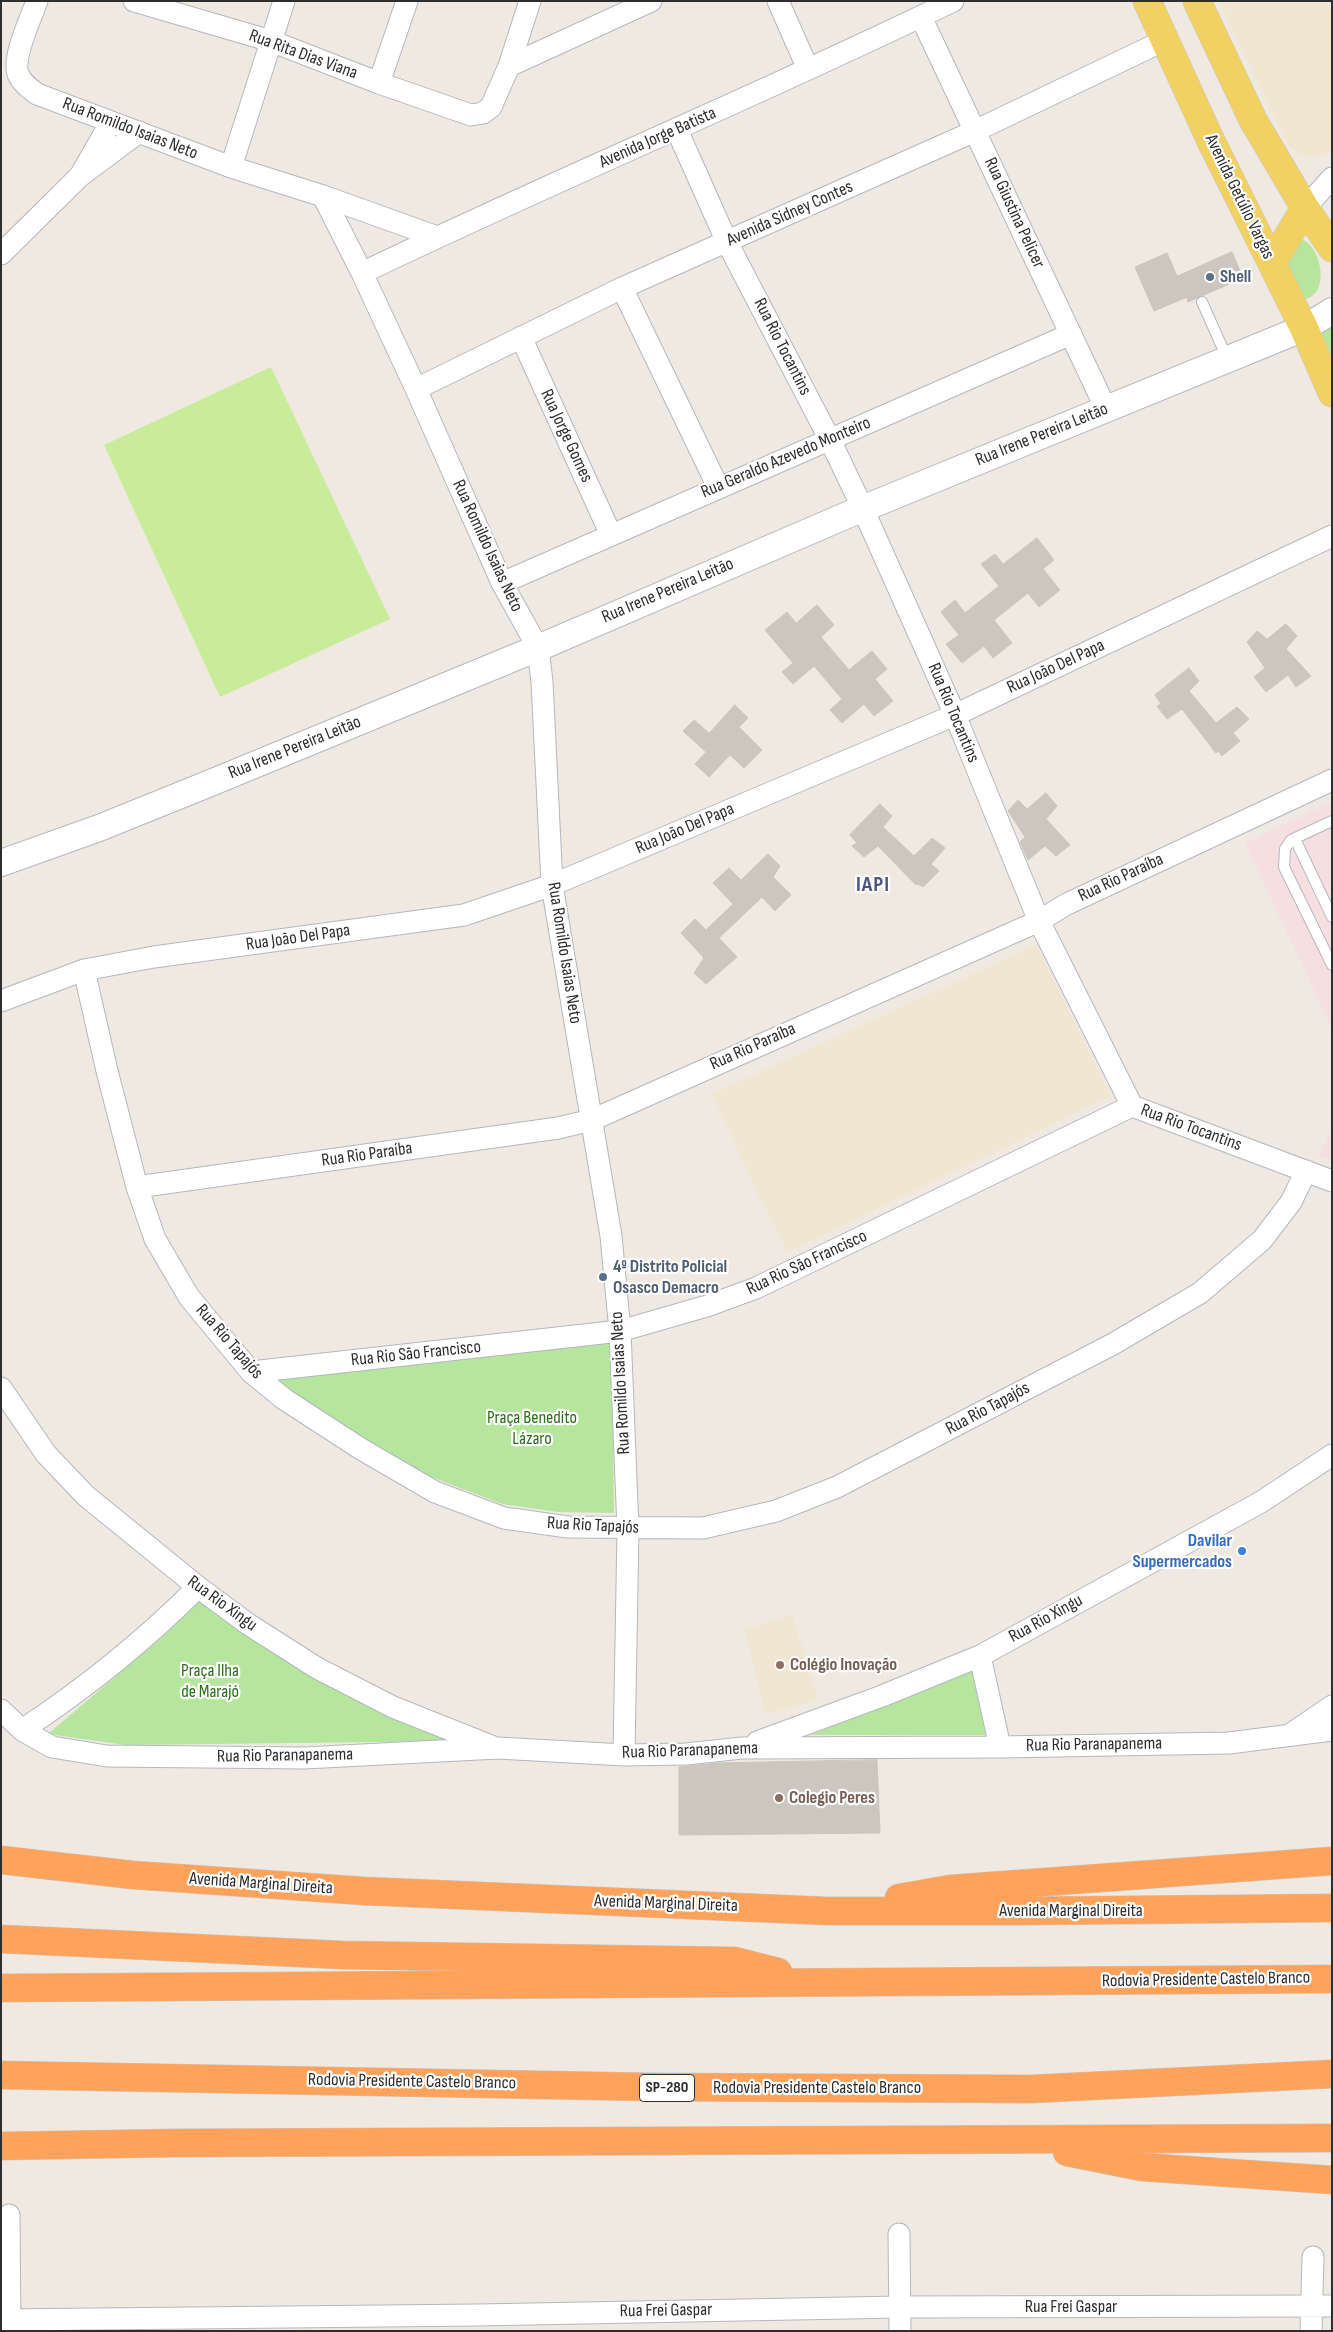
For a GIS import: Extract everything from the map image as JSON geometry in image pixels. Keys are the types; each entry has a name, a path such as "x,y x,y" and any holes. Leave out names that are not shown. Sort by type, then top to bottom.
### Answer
{"highway":[{"name":"Avenida Marginal Direita","path":"1,1860 133,1875 364,1891 826,1911 1332,1908"},
{"path":"826,1911 950,1890 1332,1861"},
{"path":"1,1939 342,1955 735,1961 815,1981"},
{"name":"Rodovia Presidente Castelo Branco","path":"1,1988 1332,1979"},
{"name":"Rodovia Presidente Castelo Branco","path":"1,2075 80,2075 653,2088 1031,2089 1332,2074"},
{"path":"1,2146 177,2143 1332,2138"},
{"path":"1009,2140 1142,2166 1332,2180"}],"main road":[{"name":"Avenida Getúlio Vargas","path":"1147,1 1210,139 1304,328 1332,393"},
{"path":"1197,1 1253,120 1305,208 1332,248"},
{"path":"1272,263 1305,208"}],"street":[{"name":"Rua Romildo Isaias Neto","path":"37,1 18,55 17,72 24,83 37,94 231,167 323,196 437,237"},
{"name":"Rua Rita Dias Viana","path":"134,1 159,5 271,41 471,116 483,113 491,107 509,66"},
{"path":"231,167 284,1"},
{"path":"379,83 407,1"},
{"path":"509,66 530,1"},
{"path":"509,66 651,1"},
{"path":"778,1 808,69"},
{"name":"Avenida Jorge Batista","path":"362,273 437,237 677,130 953,1"},
{"name":"Rua Giustina Pelicer","path":"921,17 1106,409"},
{"name":"Avenida Sidney Contes","path":"416,389 622,288 975,131 1165,40"},
{"path":"80,176 111,122"},
{"name":"Rua Rio Tocantins","path":"677,130 727,242 830,440 863,509 955,715 1039,921 1132,1106 1332,1181"},
{"path":"1,254 80,176 139,132"},
{"path":"1305,208 1332,178"},
{"name":"Rua Romildo Isaias Neto","path":"323,196 362,273 416,389 502,583 538,648 542,682 552,886 611,1236 620,1331 628,1529 624,1755"},
{"path":"622,288 718,487"},
{"name":"Rua Irene Pereira Leitão","path":"1,863 99,828 538,648 863,509 1304,328 1332,311"},
{"name":"Rua Geraldo Azevedo Monteiro","path":"502,583 1070,334"},
{"name":"Rua Jorge Gomes","path":"521,337 611,535"},
{"name":"Rua João Del Papa","path":"1,1001 84,970 154,957 464,915 552,886 955,715 1332,536"},
{"name":"Rua Rio Paraíba","path":"137,1187 558,1128 592,1120 1039,921 1068,904 1332,780"},
{"name":"Rua Rio Tapajós","path":"84,970 107,1071 137,1187 155,1238 190,1296 251,1372 284,1399 361,1449 435,1492 504,1518 568,1528 703,1528 776,1511 837,1487 1113,1344 1200,1293 1262,1240 1291,1202 1306,1171"},
{"name":"Rua Rio São Francisco","path":"251,1372 620,1331 707,1306 756,1288 1132,1106"},
{"name":"Rua Rio Xingu","path":"1,1388 46,1454 86,1496 198,1587 248,1624 316,1668 393,1707 498,1748"},
{"name":"Rua Rio Xingu","path":"742,1748 882,1696 980,1656 1261,1502 1332,1455"},
{"path":"22,1730 65,1702 113,1664 163,1623 198,1587"},
{"path":"980,1656 1000,1747"},
{"path":"1286,1737 1332,1706"},
{"name":"Rua Rio Paranapanema","path":"1,1710 22,1730 52,1746 107,1756 304,1758 498,1748 624,1755 686,1754 742,1748 1000,1747 1229,1743 1332,1730"},
{"path":"7,2323 9,2215"},
{"path":"899,2234 900,2331"},
{"path":"1311,2331 1310,2307 1313,2257"},
{"name":"Rua Frei Gaspar","path":"7,2323 479,2323 900,2306 1332,2306"}],"lane":[{"path":"1202,302 1228,359"},
{"path":"1332,821 1291,840 1285,849 1284,867 1332,965"},
{"path":"1295,839 1332,917"}],"shaded area":[{"path":"1219,1 1332,1 1332,152 1322,156 1303,155 1288,146"},
{"path":"1332,802 1332,1028 1245,843"},
{"path":"1036,945 1110,1096 788,1252 758,1194 712,1094"},
{"path":"1332,1128 1332,1161 1318,1156"},
{"name":"Colégio Inovação","path":"792,1614 818,1700 765,1714 745,1629"}],"green space":[{"path":"1298,239 1306,242 1312,248 1320,267 1319,287 1314,294 1306,299 1302,297 1286,264"},
{"path":"1332,324 1332,360 1320,332"},
{"path":"271,367 390,619 220,697 104,445"},
{"name":"Praça Benedito Lázaro","path":"612,1339 614,1513 558,1512 502,1504 429,1476 367,1441 264,1375"},
{"name":"Praça Ilha de Marajó","path":"204,1594 466,1741 126,1745 48,1734 157,1641"},
{"path":"974,1667 987,1735 811,1735"}],"building":[{"path":"1232,252 1243,278 1188,302 1187,297 1154,311 1135,267 1167,253 1177,276"},
{"path":"1037,538 1054,560 1043,569 1060,590 1039,607 1028,593 994,620 1012,643 993,658 984,646 962,663 946,644 959,635 941,612 955,600 965,613 999,586 981,564 995,554 1003,564"},
{"path":"817,605 834,625 821,637 849,670 872,651 887,669 875,679 893,701 874,716 864,704 842,723 830,710 842,699 814,666 793,684 782,672 793,663 765,630 787,612 796,623"},
{"path":"1286,624 1297,636 1286,649 1311,676 1296,687 1288,675 1266,692 1254,677 1265,668 1247,642 1257,631 1267,639"},
{"path":"1189,668 1199,681 1189,691 1216,723 1237,707 1249,719 1233,733 1240,741 1222,756 1218,751 1216,753 1182,709 1167,719 1157,706 1161,704 1155,695"},
{"path":"735,705 748,718 739,727 762,750 744,768 730,755 709,777 695,764 706,752 683,731 694,720 709,733"},
{"path":"1046,793 1057,806 1046,819 1070,845 1056,856 1045,846 1028,860 1020,842 1025,837 1008,811 1018,800 1027,809"},
{"path":"880,804 892,816 883,827 914,856 932,838 945,848 931,864 939,871 923,887 918,884 916,885 878,846 864,857 852,846 857,843 850,835"},
{"path":"768,854 780,866 773,877 791,895 775,911 762,897 719,938 737,957 706,984 694,973 704,958 681,933 695,919 706,930 733,904 713,883 729,868 741,880"},
{"name":"Colegio Peres","path":"877,1760 880,1833 679,1835 679,1767 718,1763"}],"place":[{"name":"Shell","path":"1210,277"},
{"name":"4º Distrito Policial Osasco Demacro","path":"603,1277"},
{"name":"Davilar Supermercados","path":"1242,1551"},
{"name":"Colégio Inovação","path":"780,1665"},
{"name":"Colegio Peres","path":"779,1798"}],"district":[{"name":"IAPI","path":"873,885"}]}
